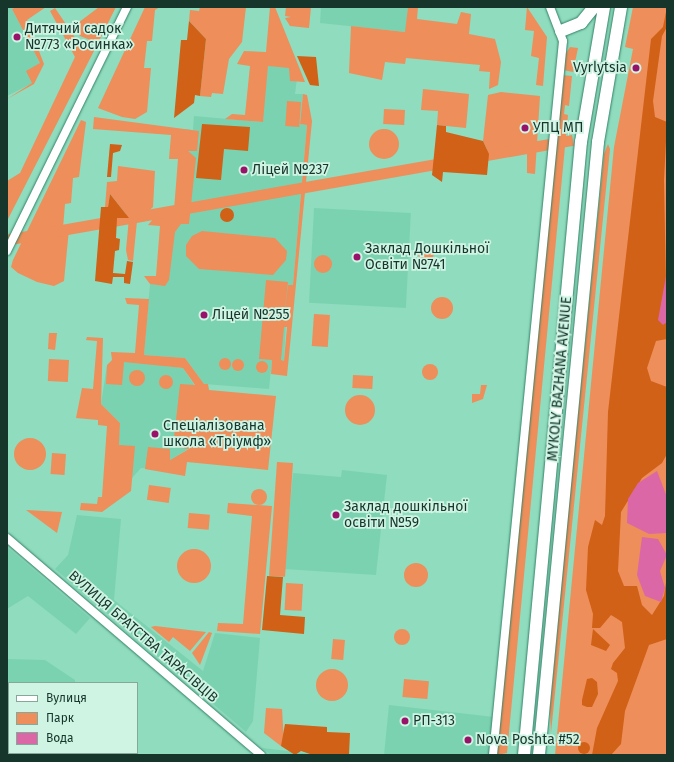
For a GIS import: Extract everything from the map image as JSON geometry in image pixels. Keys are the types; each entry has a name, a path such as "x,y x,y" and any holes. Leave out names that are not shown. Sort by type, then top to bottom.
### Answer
{"highway":[{"path":"561,31 581,23 594,7"},
{"name":"MYKOLY BAZHANA AVENUE","path":"524,755 581,142 604,7"},
{"name":"MYKOLY BAZHANA AVENUE","path":"539,755 598,142 621,7"}],"street":[{"path":"7,251 127,7"},
{"path":"493,755 561,31 550,7"},
{"name":"ВУЛИЦЯ БРАТСТВА ТАРАСІВЦІВ","path":"7,538 261,755"}],"shaded area":[{"name":"Дитячий садок №773 «Росинка»","path":"7,7 16,7 12,9 40,63 33,83 7,96"},
{"path":"321,7 408,7 406,32 320,23"},
{"path":"667,7 667,27 662,36 653,101 655,117 667,122 664,180 667,339 656,341 647,368 651,381 667,387 667,454 662,463 642,478 621,512 618,571 624,586 637,586 642,605 652,615 664,596 667,576 667,639 649,645 625,711 621,744 611,755 592,755 597,728 618,681 617,673 611,669 613,663 625,648 622,622 616,618 611,615 600,628 592,628 593,614 586,590 588,547 595,520 602,525 605,516 608,412 651,39 663,27"},
{"path":"189,21 206,39 200,96 195,95 194,103 174,118 181,40 187,40"},
{"path":"297,56 316,57 319,86 310,85"},
{"path":"268,63 291,65 297,78 295,94 303,94 300,124 307,125 293,285 288,285 284,361 272,360 269,389 204,384 185,358 144,355 150,284 165,285 170,227 179,221 185,129 193,130 194,116 262,122"},
{"path":"202,124 250,127 248,151 224,149 221,180 196,178"},
{"path":"437,125 446,126 446,132 483,141 489,154 487,175 443,172 442,182 432,175"},
{"path":"110,144 122,145 120,151 113,153 111,177 107,177"},
{"path":"110,194 129,218 117,218 116,238 120,239 119,250 115,251 113,273 125,274 127,261 133,262 130,284 124,283 124,277 113,277 112,284 95,281 101,207 108,207"},
{"path":"224,208 230,208 234,212 234,218 230,222 224,222 220,218 220,212"},
{"name":"Заклад Дошкільної Освіти №741","path":"314,208 411,213 406,308 309,303"},
{"name":"Спеціалізована школа «Тріумф»","path":"124,361 183,368 195,386 190,448 155,469 141,468 122,489 115,489 120,423 101,404 107,365"},
{"name":"Заклад дошкільної освіти №59","path":"342,470 387,475 376,575 284,569 293,473 341,477"},
{"path":"77,515 121,519 114,600 203,671 215,633 260,638 253,721 246,732 55,569 68,555"},
{"path":"7,547 90,618 76,634 28,596 7,609"},
{"path":"267,576 283,577 280,615 305,617 304,634 262,630"},
{"path":"593,629 610,645 606,651 591,645"},
{"path":"7,659 45,660 75,680 75,682 8,682 8,696"},
{"path":"592,678 597,682 598,694 592,707 587,707 582,705 582,700 587,679"},
{"path":"389,705 494,717 490,755 384,755"},
{"path":"285,724 327,727 327,732 350,733 349,755 313,755 301,751 295,755 281,746"},
{"path":"582,742 586,742 590,748 586,754 582,754 578,750 578,746"},
{"path":"7,745 8,754 112,755 7,755"},
{"path":"262,748 322,755 271,755"}],"green space":[{"path":"16,7 46,7 27,20 44,64 34,84 7,99 32,83 26,71 40,63 12,9"},
{"path":"99,7 116,7 98,43 80,36 74,26"},
{"path":"145,7 160,7 155,10 152,41 147,41 144,68 151,68 147,112 135,119 122,117 98,108"},
{"path":"200,7 246,7 242,42 229,59 223,94 212,93 211,97 200,96 206,39 189,21 190,10 199,11"},
{"path":"270,7 275,7 305,82 290,81 289,68 268,66 263,122 225,119 232,114 245,115 250,66 237,64 244,51 266,52"},
{"path":"286,7 311,7 309,28 290,26 285,18 291,17 285,16"},
{"path":"408,7 418,7 417,19 457,24 461,12 471,14 469,34 495,39 501,62 498,85 489,89 490,72 479,71 480,65 406,58 405,64 385,62 382,80 349,73 351,26 405,32"},
{"path":"527,7 547,37 543,86 536,85 539,58 531,56 534,31 525,30"},
{"path":"633,7 667,7 667,755 555,755 614,147 633,49 625,47"},
{"path":"55,8 78,42 95,49 7,221 7,181 20,173 75,57 50,11"},
{"path":"570,47 578,48 573,72 563,70 563,58"},
{"path":"562,75 572,76 569,106 565,105 564,114 568,115 507,753 497,755"},
{"path":"423,89 469,94 466,128 437,125 438,111 421,110"},
{"path":"501,92 540,96 535,174 527,173 527,152 489,154 483,141 488,95"},
{"path":"303,94 307,95 312,121 287,376 271,374 272,360 259,359 266,280 288,282 283,327 288,285 293,285 307,125 300,124","holes":["284,327 287,327 284,361 281,360"]},
{"path":"287,101 301,102 299,127 285,126"},
{"path":"384,109 405,110 404,125 383,124"},
{"path":"94,117 199,131 197,151 188,151 196,158 189,224 181,224 175,232 169,280 165,286 150,284 144,276 156,276 160,226 148,225 162,209 174,210 178,159 169,159 171,135 93,129"},
{"path":"81,120 86,122 79,177 73,178 71,203 65,204 63,228 69,229 64,281 54,286 37,282 18,273 11,267 13,260"},
{"path":"384,129 395,133 399,144 395,155 384,159 373,155 369,144 373,133"},
{"path":"572,135 574,146 7,246 7,235"},
{"path":"608,144 610,149 551,733 550,708 567,525 604,154"},
{"path":"118,166 155,171 153,207 137,221 133,261 128,260 126,250 129,218 110,194 108,207 105,207 107,182 117,181"},
{"path":"202,231 275,238 287,251 286,260 273,275 199,269 186,256 186,245 192,236"},
{"path":"426,245 432,247 434,253 432,259 426,261 420,259 418,253 420,247"},
{"path":"323,255 329,258 332,264 329,270 323,273 317,270 314,264 317,258"},
{"path":"442,297 450,300 453,308 450,316 442,319 434,316 431,308 434,300"},
{"path":"125,298 149,299 144,355 185,358 204,384 208,384 209,390 276,396 268,470 187,462 185,476 145,469 148,447 170,449 170,460 189,449 173,447 180,384 195,385 183,368 124,362 122,385 106,384 107,365 112,360 111,352 135,353 139,305 127,304"},
{"path":"314,314 330,315 328,347 312,346"},
{"path":"49,333 57,333 55,350 48,349"},
{"path":"87,337 103,338 101,404 120,423 119,445 135,446 131,491 102,512 80,510 81,503 97,504 98,497 102,497 107,426 98,425 98,420 76,418 82,388 93,389 97,341 86,340"},
{"path":"223,358 227,358 231,364 227,370 223,370 219,366 219,362"},
{"path":"49,359 69,360 68,382 48,381"},
{"path":"236,359 240,359 244,365 240,371 236,371 232,367 232,363"},
{"path":"264,361 267,362 267,372 260,373 257,372 256,365 257,362"},
{"path":"430,364 437,369 438,372 433,379 430,380 423,375 422,372 427,365"},
{"path":"137,370 144,375 145,378 140,385 137,386 130,381 129,378 134,371"},
{"path":"163,375 169,375 173,379 173,385 169,389 163,389 159,385 159,379"},
{"path":"353,375 373,376 372,389 352,388"},
{"path":"481,385 487,385 483,399 472,403 472,394 480,394"},
{"path":"360,395 371,399 375,410 371,421 360,425 349,421 345,410 349,399"},
{"path":"30,438 41,443 46,454 41,465 30,470 19,465 14,454 19,443"},
{"path":"52,453 66,454 65,475 51,474"},
{"path":"277,462 293,463 285,577 269,576"},
{"path":"149,485 171,488 169,503 147,500"},
{"path":"259,489 266,494 267,497 262,504 259,505 252,500 251,497 256,490"},
{"path":"228,503 272,506 260,634 217,631 218,623 243,624 252,516 227,513"},
{"path":"26,510 62,512 57,533"},
{"path":"189,513 210,515 209,530 188,528"},
{"path":"194,549 206,554 211,566 206,578 194,583 182,578 177,566 182,554"},
{"path":"416,563 424,567 428,575 424,583 416,587 408,583 404,575 408,567"},
{"path":"286,583 303,584 302,611 285,610"},
{"path":"155,626 206,632 190,651 173,637 169,642 151,627"},
{"path":"399,629 405,629 410,634 408,643 405,645 399,645 394,640 394,634"},
{"path":"209,632 212,633 200,665 192,653"},
{"path":"333,639 345,640 343,660 331,659"},
{"path":"332,669 341,672 345,676 348,685 345,694 341,698 332,701 323,698 319,694 316,685 319,676 323,672"},
{"path":"404,679 429,681 427,699 402,697"},
{"path":"266,708 282,709 284,743 281,746 264,733"}],"water":[{"path":"666,276 667,322 663,325 658,320"},
{"path":"657,471 667,497 667,533 649,534 627,523 628,499 638,483"},
{"path":"642,537 658,539 667,555 660,571 665,588 661,602 645,596 637,575"}],"place":[{"name":"Дитячий садок №773 «Росинка»","path":"17,37"},
{"name":"Vyrlytsia","path":"636,68"},
{"name":"УПЦ МП","path":"525,128"},
{"name":"Ліцей №237","path":"244,170"},
{"name":"Заклад Дошкільної Освіти №741","path":"357,257"},
{"name":"Ліцей №255","path":"204,315"},
{"name":"Спеціалізована школа «Тріумф»","path":"155,434"},
{"name":"Заклад дошкільної освіти №59","path":"336,515"},
{"name":"РП-313","path":"405,721"},
{"name":"Nova Poshta #52","path":"468,740"}]}
